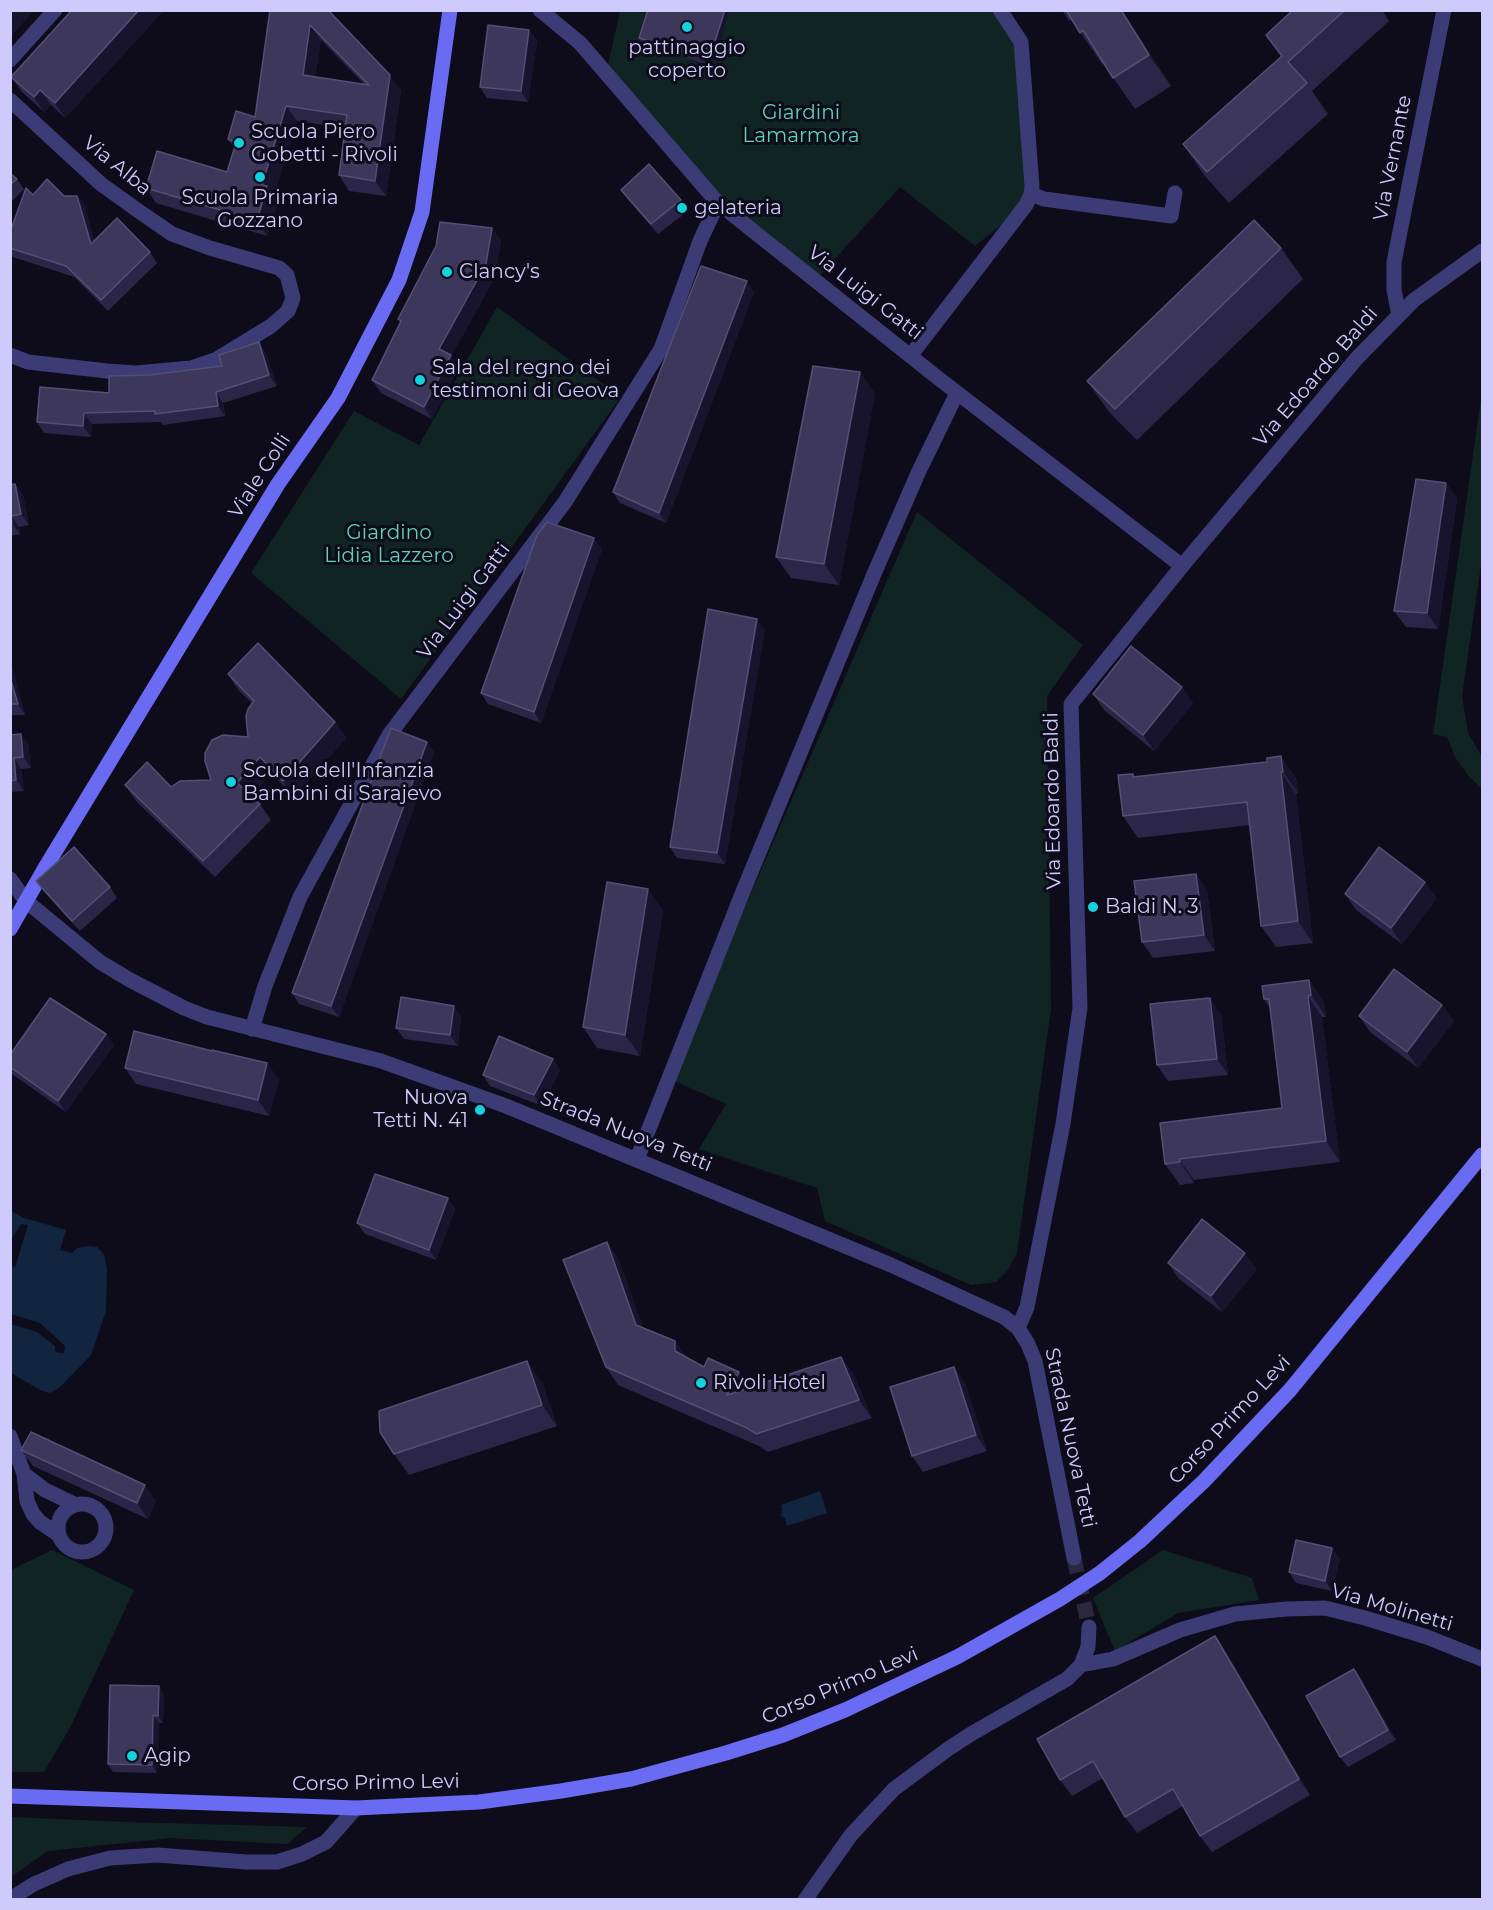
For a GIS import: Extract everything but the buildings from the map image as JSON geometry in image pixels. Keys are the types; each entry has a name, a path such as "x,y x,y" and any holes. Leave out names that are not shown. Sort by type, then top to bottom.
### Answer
{"main road":[{"name":"Viale Colli","path":"10,929 278,484 338,398 399,280 422,212 450,10"},
{"name":"Corso Primo Levi","path":"10,1796 356,1808 479,1802 631,1779 726,1753 835,1714 957,1657 1060,1599 1100,1573 1170,1514 1260,1423 1377,1285 1482,1155"}],"street":[{"path":"10,60 55,10"},
{"name":"Via Luigi Gatti","path":"540,10 580,43 718,203 957,393 1182,566"},
{"path":"911,355 1026,205 1031,194 1021,42 1000,10"},
{"name":"Via Vernante","path":"1399,315 1394,290 1394,262 1444,10"},
{"name":"Via Alba","path":"10,100 100,184 172,234 210,248 279,268 287,275 293,298 288,311 271,327 217,360 191,368 136,373 107,371 28,362 10,355"},
{"path":"1031,194 1044,199 1171,216 1175,193"},
{"name":"Via Luigi Gatti","path":"252,1029 265,986 300,897 389,735 565,502 661,349 700,241 718,203"},
{"name":"Via Edoardo Baldi","path":"1018,1328 1028,1307 1063,1124 1080,1008 1071,704 1182,566 1357,358 1414,300 1482,251"},
{"path":"637,1160 744,889 874,574 919,471 957,393"},
{"name":"Strada Nuova Tetti","path":"10,879 26,901 100,962 192,1011 422,1074 512,1108 940,1286 987,1308 1018,1328 1028,1344 1039,1380 1074,1558"},
{"path":"10,1436 24,1474 27,1501 33,1514 40,1522 59,1535"},
{"path":"24,1474 45,1490 76,1505 90,1506 101,1513 106,1527 101,1541 90,1550 75,1550 62,1542 59,1535 60,1520 69,1508 76,1505"},
{"name":"Via Molinetti","path":"1081,1665 1113,1659 1180,1630 1234,1614 1295,1608 1324,1608 1365,1618 1427,1637 1482,1659"},
{"path":"805,1899 851,1835 894,1789 963,1739 1067,1679 1081,1665 1088,1647 1089,1627"},
{"path":"10,1899 33,1884 68,1869 110,1858 158,1855 246,1862 277,1862 302,1854 326,1842 356,1808"}],"green space":[{"name":"Giardini Lamarmora","path":"620,11 993,11 1022,52 1026,205 975,246 900,187 816,280 718,203 606,74"},
{"name":"Giardino Lidia Lazzero","path":"497,307 621,397 401,699 251,573 354,411 419,445"},
{"path":"1482,392 1482,558 1462,696 1468,733 1482,757 1482,789 1456,759 1447,737 1433,734"},
{"path":"917,512 1083,645 1047,696 1051,1009 1017,1253 1008,1270 996,1282 971,1285 825,1221 817,1188 699,1149 726,1104 670,1079"},
{"path":"52,1550 134,1590 70,1728 44,1772 11,1772 11,1570"},
{"path":"1163,1550 1252,1578 1259,1600 1178,1613 1115,1651 1093,1598"},
{"path":"11,1817 307,1827 287,1844 171,1838 48,1851 11,1877"}],"water":[{"path":"11,1211 24,1218 66,1230 60,1250 72,1253 77,1248 89,1246 97,1247 104,1254 107,1269 106,1311 91,1355 59,1388 50,1393 40,1390 11,1373 11,1324 37,1332 55,1346 55,1351 58,1353 64,1353 65,1346 40,1323 11,1314 11,1265 15,1268 28,1225 21,1224 13,1237 11,1236"},
{"path":"820,1491 827,1513 787,1526 785,1518 781,1516 781,1505"}],"tunnel":[{"path":"1074,1558 1089,1627"}],"place":[{"name":"pattinaggio coperto","path":"687,27"},
{"name":"Scuola Piero Gobetti - Rivoli","path":"239,143"},
{"name":"Scuola Primaria Gozzano","path":"260,177"},
{"name":"gelateria","path":"682,208"},
{"name":"Clancy's","path":"447,272"},
{"name":"Sala del regno dei testimoni di Geova","path":"420,380"},
{"name":"Scuola dell'Infanzia Bambini di Sarajevo","path":"231,782"},
{"name":"Baldi N. 3","path":"1093,907"},
{"name":"Nuova Tetti N. 41","path":"480,1110"},
{"name":"Rivoli Hotel","path":"701,1383"},
{"name":"Agip","path":"132,1756"}]}
